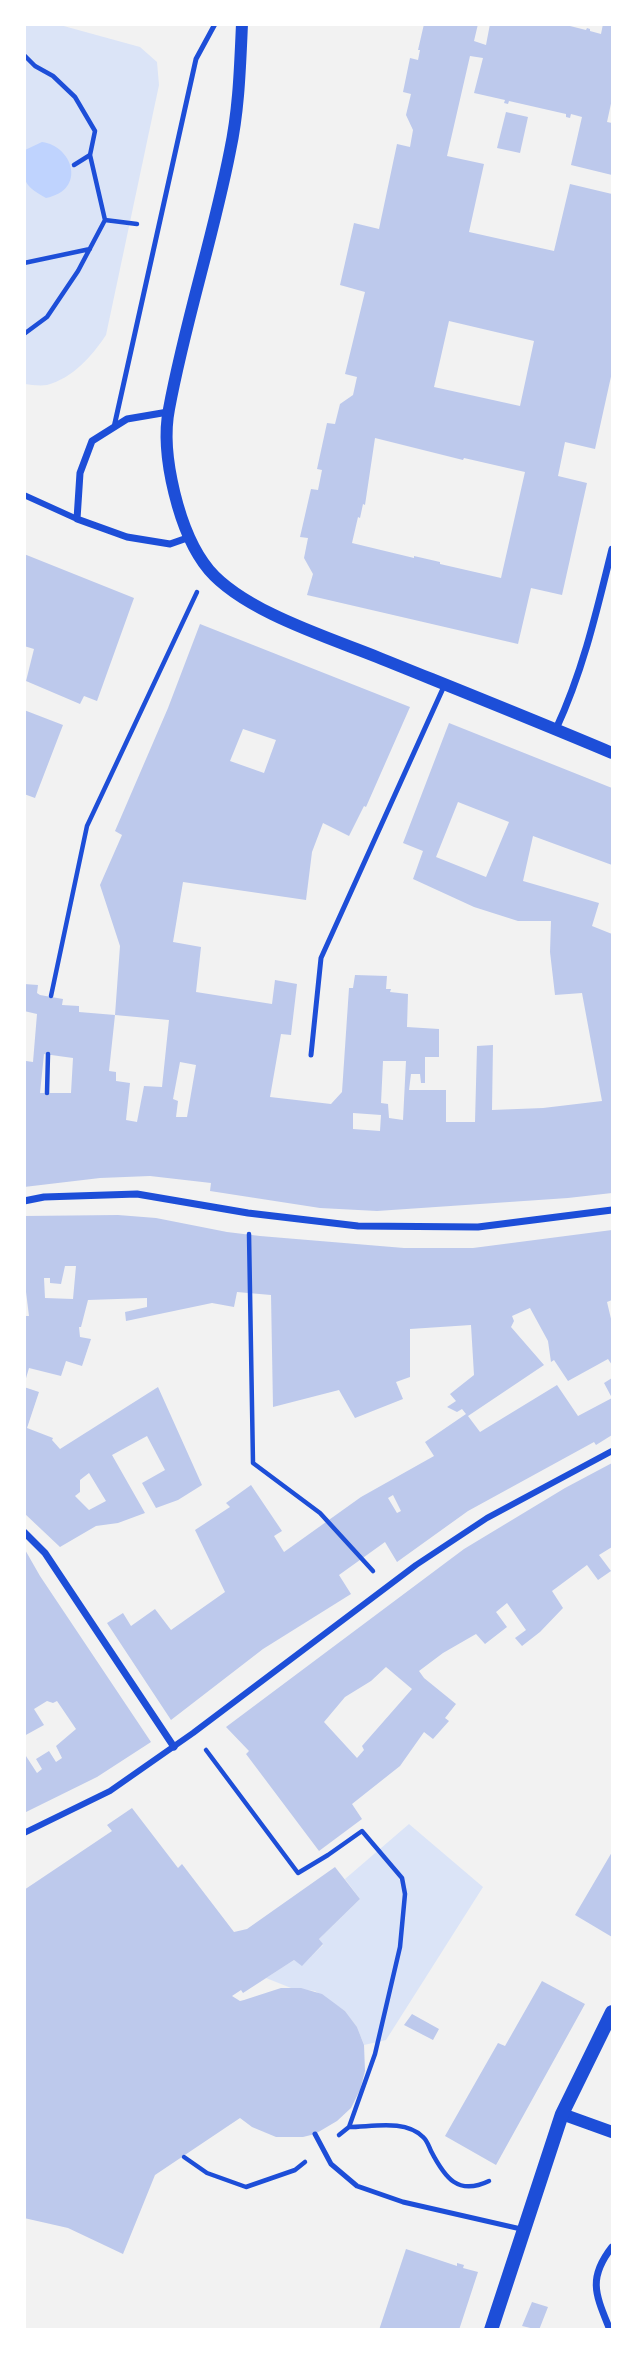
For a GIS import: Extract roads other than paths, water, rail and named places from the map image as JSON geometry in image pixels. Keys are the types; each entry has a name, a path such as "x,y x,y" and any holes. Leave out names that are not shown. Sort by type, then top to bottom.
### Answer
{"main road":[{"path":"491,2329 562,2114 612,2012"}],"street":[{"path":"242,24 241,74 231,150 168,412 167,460 177,504 190,537 208,569 235,593 292,623 612,753"},
{"path":"77,519 80,473 92,441 127,419 168,412"},
{"path":"24,495 77,519 127,537 170,544 190,537"},
{"path":"556,729 586,653 612,549"},
{"path":"24,1201 44,1197 137,1194 248,1213 358,1227 478,1227 612,1210"},
{"path":"24,1833 110,1791 174,1747 388,1587 487,1518 612,1451"},
{"path":"24,1532 45,1553 174,1747"},
{"path":"562,2114 612,2132"},
{"path":"610,2329 595,2284 599,2263 612,2246"}],"lane":[{"path":"114,427 195,59 215,24"},
{"path":"311,1055 321,958 444,684"},
{"path":"315,2134 331,2164 357,2186 403,2202 523,2230"}],"water":[{"path":"42,142 61,151 71,168 71,178 67,186 59,193 46,198 27,184 24,174 25,150"}]}
